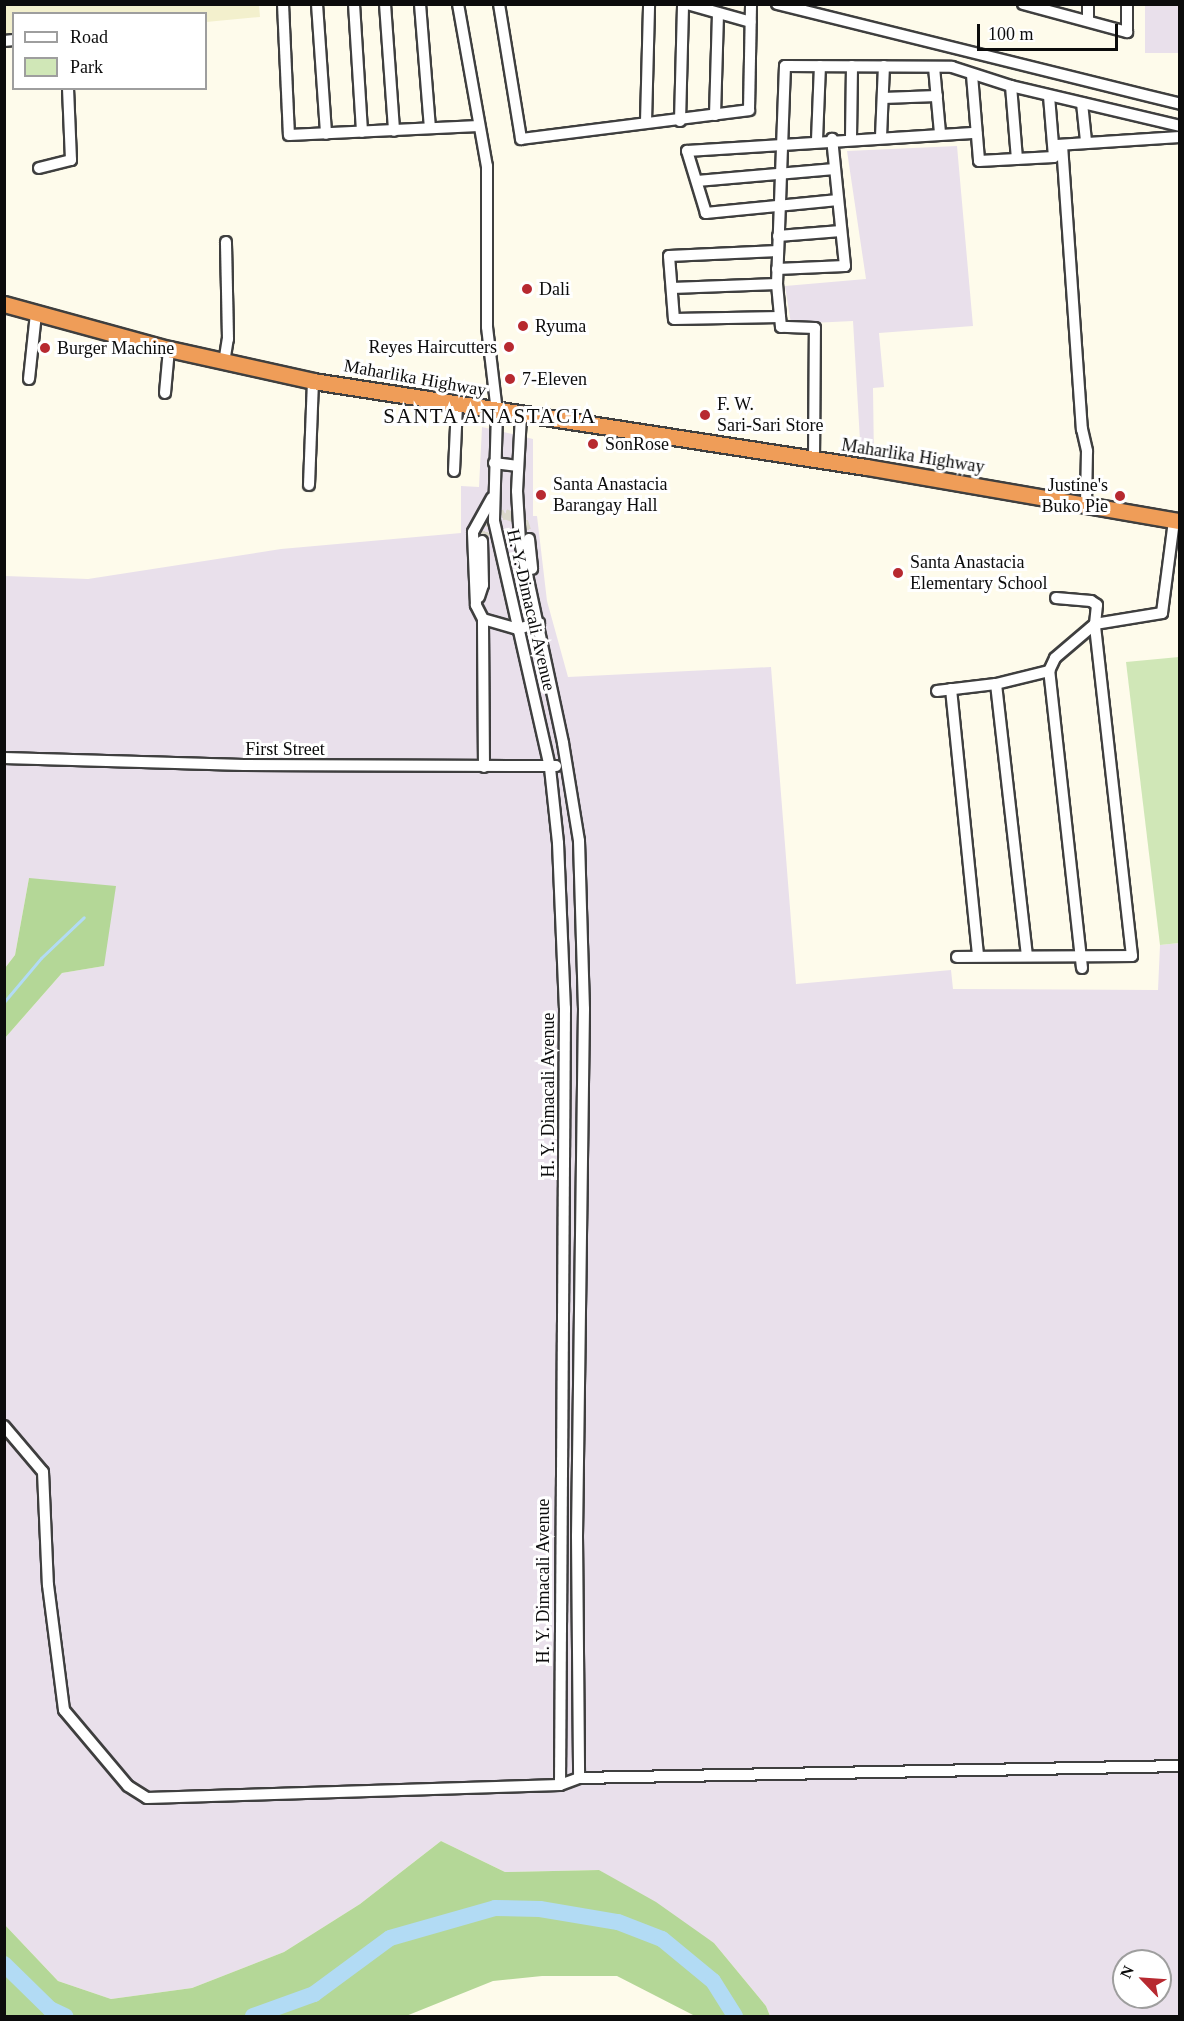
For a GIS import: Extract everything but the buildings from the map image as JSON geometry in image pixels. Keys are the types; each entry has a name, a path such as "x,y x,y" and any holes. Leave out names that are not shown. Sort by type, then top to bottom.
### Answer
{"highway":[{"name":"Maharlika Highway","path":"4,304 224,363 314,381 521,416 1086,503 1177,521"}],"street":[{"path":"283,4 289,135 479,126"},
{"path":"317,4 326,135"},
{"path":"354,4 362,132"},
{"path":"385,4 394,130"},
{"path":"420,4 430,128"},
{"name":"H. Y. Dimacali Avenue","path":"459,4 487,166 488,327 497,412 494,521 550,768 566,1008 560,1785"},
{"path":"499,4 521,140 646,122 680,121 749,110 751,4"},
{"path":"646,122 649,4"},
{"path":"680,121 685,4 751,22"},
{"path":"777,4 1179,104"},
{"path":"1023,4 1048,8 1127,32 1127,4"},
{"path":"1088,4 1088,21"},
{"path":"715,115 718,13"},
{"path":"814,460 815,328 781,327 777,284 785,66 952,67 972,75 1049,96 1179,126"},
{"path":"817,140 820,66"},
{"path":"851,138 852,66"},
{"path":"881,136 884,66"},
{"path":"934,67 940,133"},
{"path":"972,75 979,161 1054,157 1058,145"},
{"path":"1011,86 1017,159"},
{"path":"39,168 71,160 68,90"},
{"path":"883,98 937,96"},
{"path":"1049,96 1058,145 1082,429 1087,451 1086,503"},
{"path":"1082,103 1086,141"},
{"path":"1145,118 1147,139"},
{"path":"838,200 706,213 687,151 782,142 976,133"},
{"path":"1058,145 1086,141 1179,137"},
{"path":"777,269 845,266 832,139"},
{"path":"697,181 834,169"},
{"path":"778,236 841,231"},
{"path":"224,363 228,339 226,242"},
{"path":"778,251 669,256 674,319 780,317"},
{"path":"672,288 777,284"},
{"path":"29,379 36,313"},
{"path":"165,393 169,349"},
{"path":"309,485 314,381"},
{"path":"454,471 457,405"},
{"name":"H. Y. Dimacali Avenue","path":"521,416 518,466 520,542 539,623 579,841 584,1009 577,1536 579,1778"},
{"path":"494,463 518,466"},
{"path":"484,767 483,619 476,605 473,532 494,495"},
{"path":"1082,968 1049,671 1055,658 1095,624 1162,613 1177,521"},
{"path":"529,539 533,599"},
{"path":"476,605 483,585 483,541"},
{"path":"957,957 978,955 1132,956 1095,624 1097,605 1091,601 1056,598"},
{"path":"483,619 518,629 539,623"},
{"path":"937,691 996,684 1049,671"},
{"path":"996,684 1027,955"},
{"path":"951,689 978,955"},
{"name":"First Street","path":"4,758 244,765 550,768 566,764"},
{"path":"566,1008 584,1009"},
{"path":"4,1426 43,1472 48,1585 64,1710 139,1794 158,1798 560,1785 579,1778 1179,1766"}],"shaded area":[{"path":"5,5 259,5 260,17 207,22 207,12 12,12 12,39 5,40"},
{"path":"1145,5 1179,5 1179,53 1145,53"},
{"path":"957,146 973,326 879,333 884,387 873,388 874,460 861,458 853,321 791,324 785,286 866,279 847,151"},
{"path":"482,427 533,439 533,516 537,516 547,601 568,677 771,667 796,984 951,970 953,989 1158,990 1160,945 1179,943 1179,2016 770,2016 766,2006 714,1943 599,1870 505,1872 441,1841 360,1904 284,1952 192,1988 111,1999 58,1981 5,1925 5,1038 62,973 104,966 29,878 15,955 5,968 5,576 88,579 281,549 461,533 461,486 479,487"}],"green space":[{"path":"1179,657 1179,943 1160,945 1126,662"},
{"path":"29,878 116,886 104,966 62,973 5,1038 5,968 15,955"},
{"path":"441,1841 505,1872 599,1870 656,1902 714,1943 766,2006 770,2016 695,2016 617,1976 542,1976 493,1981 406,2016 5,2016 5,1925 58,1981 111,1999 192,1988 284,1952 360,1904"}],"waterway":[{"path":"4,1002 41,958 84,917"},
{"path":"253,2016 314,1994 390,1938 495,1908 540,1909 618,1922 662,1939 713,1981 735,2016"},
{"path":"4,1964 50,2009 65,2016"}],"tunnel":[{"path":"482,541 488,522 505,514 523,521 529,539"}],"place":[{"name":"Dali","path":"527,289"},
{"name":"Ryuma","path":"523,326"},
{"name":"Reyes Haircutters","path":"509,347"},
{"name":"Burger Machine","path":"45,348"},
{"name":"7-Eleven","path":"510,379"},
{"name":"F. W. Sari-Sari Store","path":"705,415"},
{"name":"SonRose","path":"593,444"},
{"name":"Santa Anastacia Barangay Hall","path":"541,495"},
{"name":"Justine's Buko Pie","path":"1120,496"},
{"name":"Santa Anastacia Elementary School","path":"898,573"}],"district":[{"name":"SANTA ANASTACIA","path":"490,416"}]}
